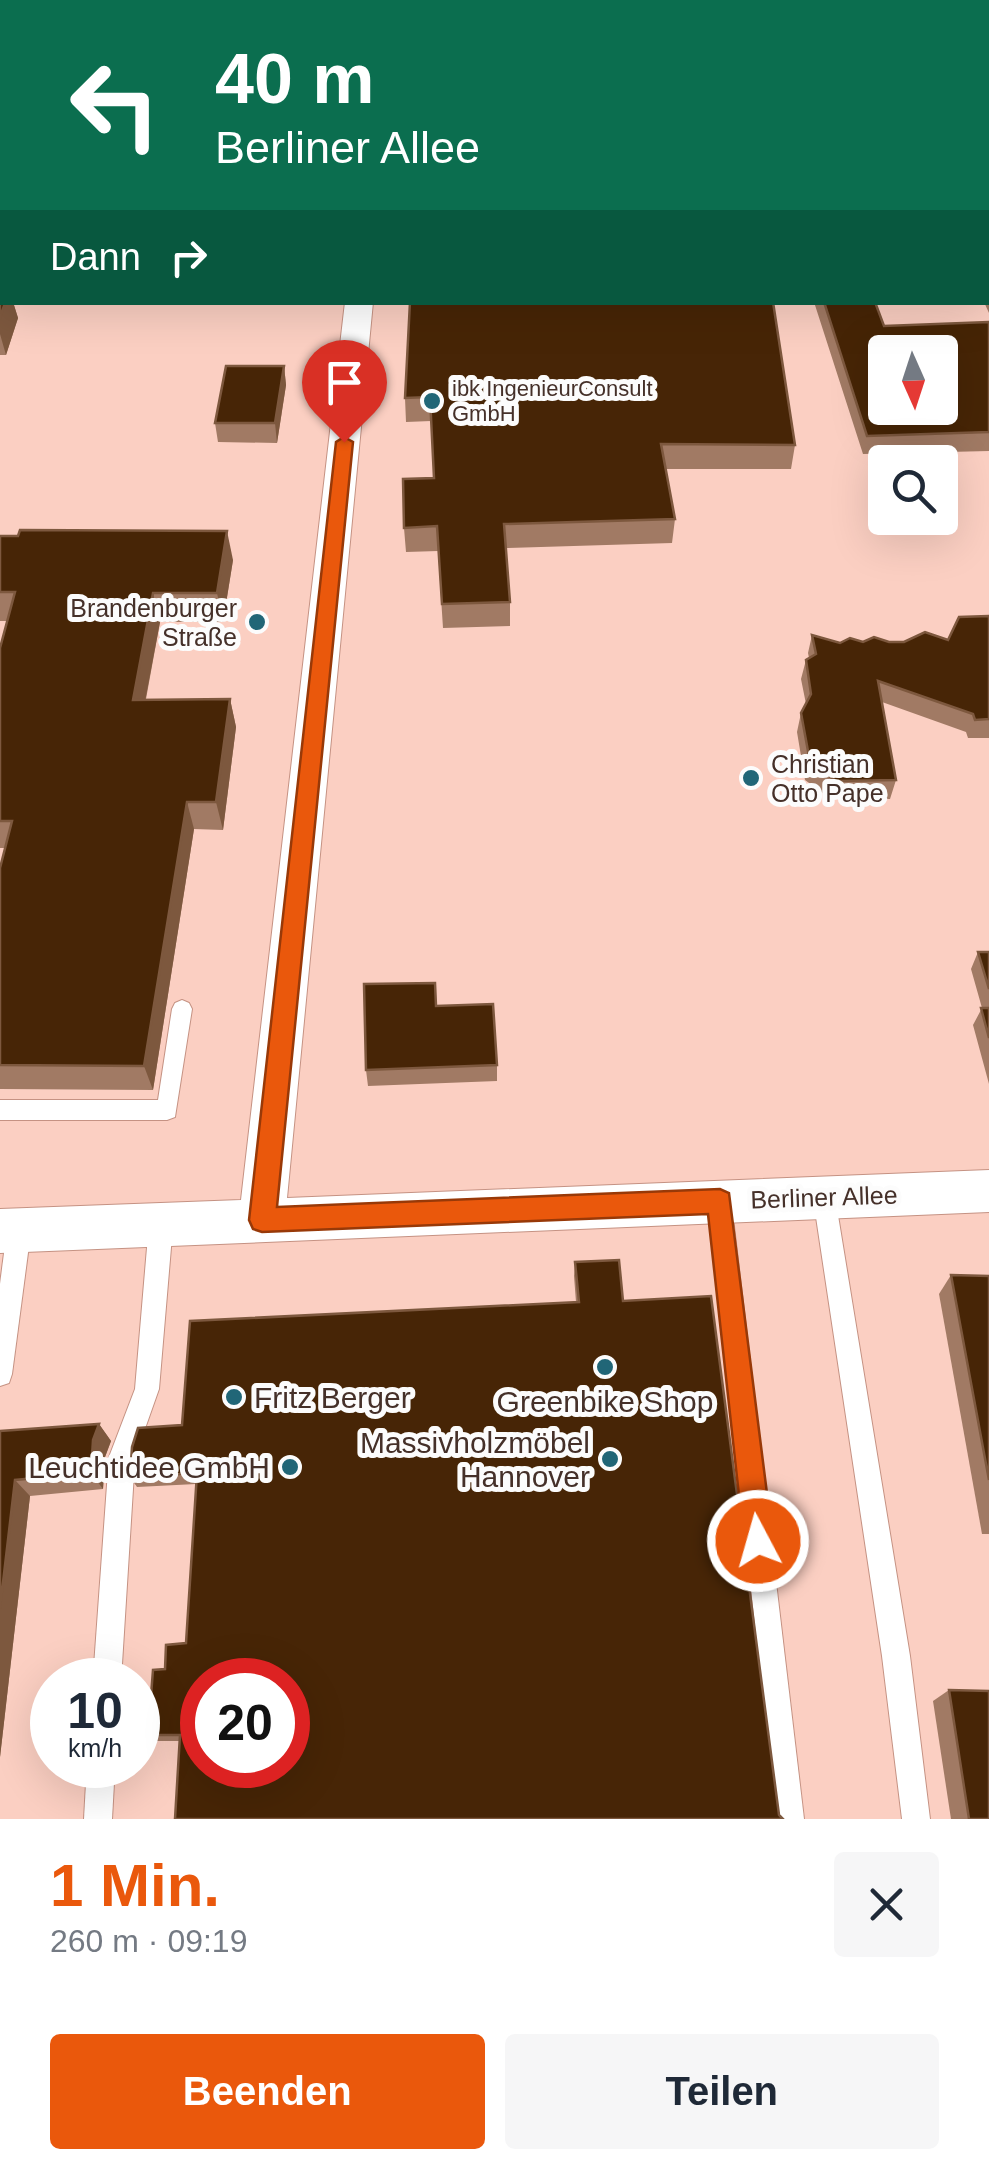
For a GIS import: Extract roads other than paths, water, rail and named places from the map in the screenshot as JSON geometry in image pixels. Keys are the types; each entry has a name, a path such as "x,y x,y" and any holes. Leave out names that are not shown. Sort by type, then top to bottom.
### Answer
{"street":[{"path":"262,1220 359,305"},
{"name":"Berliner Allee","path":"10,1231 989,1190"}],"lane":[{"path":"0,1110 167,1110 182,1009"},
{"path":"824,1197 896,1656 916,1819"},
{"path":"720,1201 790,1819"},
{"path":"108,1658 122,1458 147,1389 161,1224"},
{"path":"0,1374 10,1231"},
{"path":"98,1819 100,1788"}],"place":[{"name":"ibk IngenieurConsult GmbH","path":"432,401"},
{"name":"Brandenburger Straße","path":"257,622"},
{"name":"Christian Otto Pape","path":"751,778"},
{"name":"Greenbike Shop","path":"605,1367"},
{"name":"Fritz Berger","path":"234,1397"},
{"name":"Massivholzmöbel Hannover","path":"610,1459"},
{"name":"Leuchtidee GmbH","path":"290,1467"}]}
